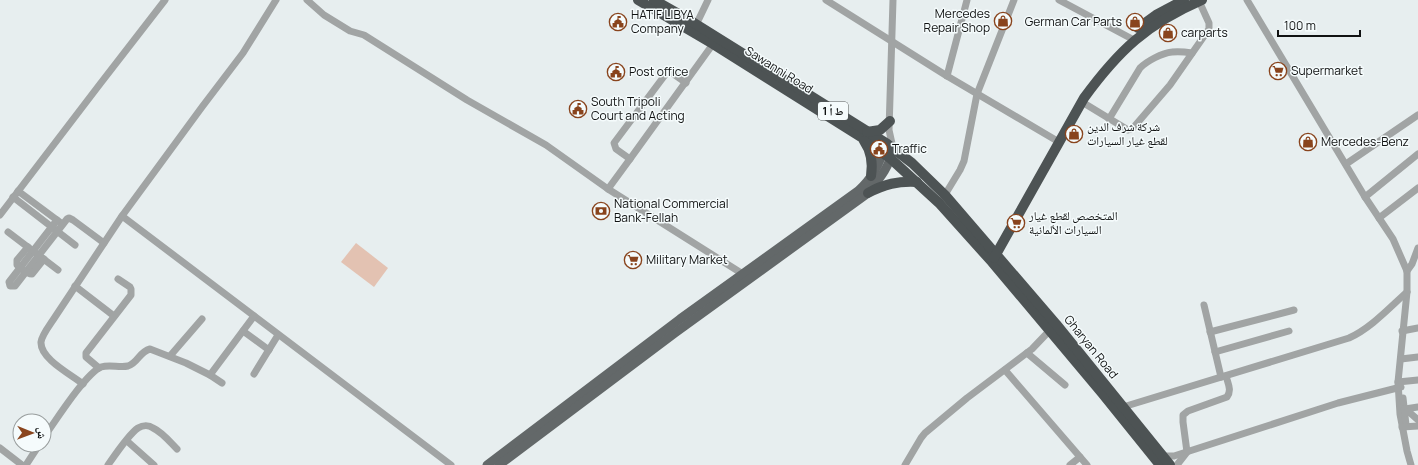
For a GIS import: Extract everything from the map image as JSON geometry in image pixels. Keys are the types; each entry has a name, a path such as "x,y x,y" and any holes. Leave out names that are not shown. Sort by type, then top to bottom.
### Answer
{"highway":[{"name":"Sawanni Road","path":"638,0 864,135"},
{"name":"Sawanni Road","path":"654,0 696,25 888,151 912,163 991,254"},
{"path":"991,254 1008,231 1087,83 1102,64 1156,15 1184,0"},
{"path":"1056,140 1101,75 1131,38 1174,13 1200,1"},
{"path":"871,176 872,168 870,152 864,135 890,126"},
{"name":"Sawanni Road","path":"888,151 916,182 942,199"},
{"path":"868,193 886,184 906,181 916,182"},
{"name":"Gharyan Road","path":"991,254 1053,328 1123,407 1161,461"},
{"name":"Gharyan Road","path":"1053,328 1102,393 1161,461 1170,465"}],"main road":[{"path":"500,465 675,333 858,191 871,176 888,151"},
{"path":"487,465 680,320 868,193 881,177 888,151"}],"street":[{"path":"83,384 45,355 41,341 52,320 122,216 243,53 276,0"},
{"path":"307,0 324,15 350,32 364,35 467,100 546,145 608,188 747,276"},
{"path":"696,25 708,0"},
{"path":"826,0 947,76 1056,140"},
{"path":"888,151 893,0"},
{"path":"947,76 966,0"},
{"path":"942,199 964,161 977,94 1014,0"},
{"path":"1247,0 1365,197 1393,239 1407,271 1407,292 1399,370 1400,414 1405,427"},
{"path":"0,215 163,1"},
{"path":"1063,1 1131,38"},
{"path":"1082,102 1128,130 1133,128 1170,85 1210,26 1200,1"},
{"path":"608,188 713,44"},
{"path":"1109,118 1144,64 1172,52 1192,52"},
{"path":"630,159 616,149 614,143 668,72 672,73 686,83"},
{"path":"1346,164 1418,115"},
{"path":"1365,197 1418,154"},
{"path":"1379,218 1418,188"},
{"path":"18,191 60,222"},
{"path":"13,197 75,245"},
{"path":"31,211 36,205"},
{"path":"122,216 451,465"},
{"path":"36,253 32,274 29,274 23,269 60,222 69,218 104,243"},
{"path":"8,232 58,270"},
{"path":"1407,271 1412,264 1417,251"},
{"path":"99,368 86,357 86,353 132,292 130,287 118,279"},
{"path":"75,286 114,316"},
{"path":"1123,407 1349,338 1358,334 1407,292"},
{"path":"1177,465 1187,452 1182,422 1183,415 1188,411 1227,397 1230,393 1230,389 1215,352 1204,305"},
{"path":"1210,332 1294,310"},
{"path":"210,375 254,316"},
{"path":"170,356 202,319"},
{"path":"905,465 925,433 967,398 1027,353 1053,328"},
{"path":"1402,331 1418,328"},
{"path":"243,331 268,350"},
{"path":"1215,352 1288,331"},
{"path":"254,374 278,335"},
{"path":"52,426 73,396 99,368 108,366 128,366 134,363 144,351 150,349 198,368 222,383"},
{"path":"1027,353 1066,385"},
{"path":"1401,359 1418,357"},
{"path":"1005,370 1088,465"},
{"path":"1161,461 1169,457 1338,403 1418,380"},
{"path":"1399,385 1405,411 1405,441 1411,465"},
{"path":"1405,411 1418,407"},
{"path":"1405,411 1409,412 1418,420"},
{"path":"112,463 137,428 148,426 154,428 177,449"},
{"path":"1405,427 1418,426"},
{"path":"127,441 154,465"},
{"path":"0,448 22,465"},
{"path":"26,465 34,453"},
{"path":"1070,465 1080,457"}],"shaded area":[{"path":"356,243 388,268 374,287 341,262"}],"place":[{"name":"Mercedes Repair Shop","path":"1003,21"},
{"name":"HATIF LIBYA Company","path":"618,22"},
{"name":"German Car Parts","path":"1135,22"},
{"name":"carparts","path":"1168,33"},
{"name":"Supermarket","path":"1278,71"},
{"name":"Post office","path":"616,72"},
{"name":"South Tripoli Court and Acting","path":"578,109"},
{"name":"شركة شرف الدين لقطع غيار السيارات","path":"1074,134"},
{"name":"Mercedes-Benz","path":"1308,142"},
{"name":"Traffic","path":"879,149"},
{"name":"National Commercial Bank-Fellah","path":"601,211"},
{"name":"المتخصص لقطع غيار السيارات الألمانية","path":"1016,223"},
{"name":"Military Market","path":"633,260"}]}
